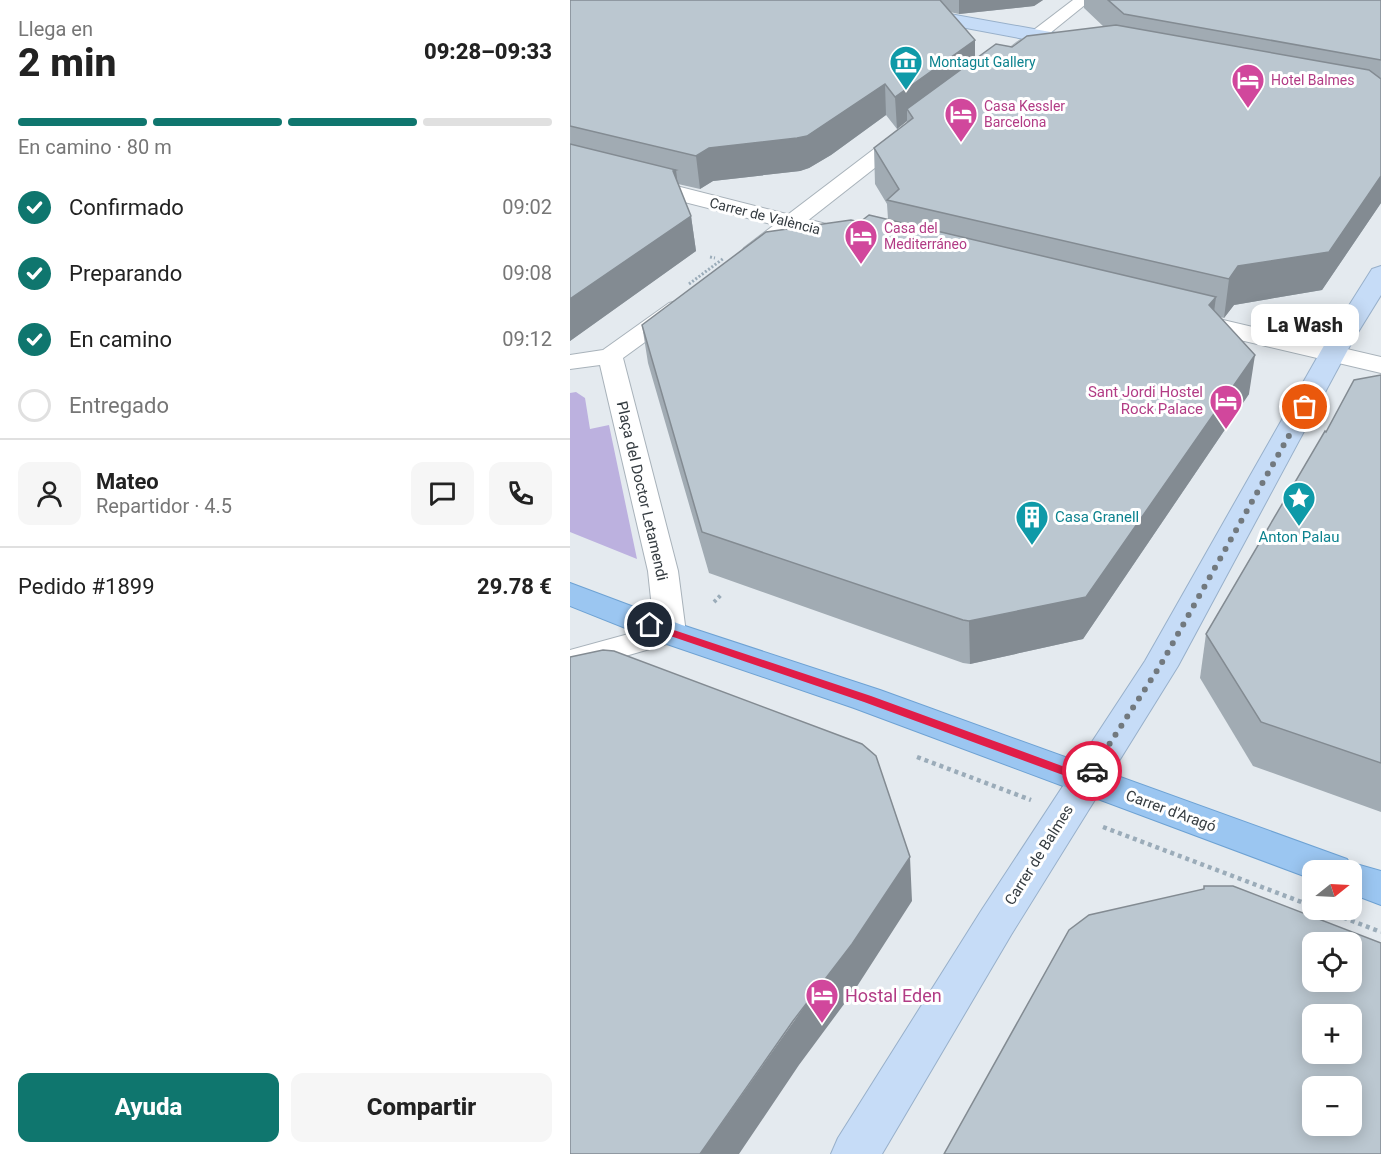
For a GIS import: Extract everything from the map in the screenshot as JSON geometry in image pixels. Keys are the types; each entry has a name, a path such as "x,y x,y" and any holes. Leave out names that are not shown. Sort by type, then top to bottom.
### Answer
{"main road":[{"path":"843,0 1094,46"},
{"name":"Carrer de Balmes","path":"855,1154 1086,779 1160,666 1333,353 1381,274"},
{"name":"Carrer d'Aragó","path":"570,594 670,633 867,699 1305,860"},
{"path":"1362,881 1381,888"}],"street":[{"path":"998,66 1083,0"},
{"path":"738,264 926,119"},
{"name":"Carrer de València","path":"570,166 871,242"},
{"path":"570,362 610,356 692,297"},
{"path":"1166,314 1381,365"},
{"name":"Plaça del Doctor Letamendi","path":"610,356 663,571 670,633"},
{"path":"570,660 670,633"}],"path":[{"path":"710,257 715,258"},
{"path":"714,603 721,595"},
{"path":"1350,920 1381,932"}],"shaded area":[{"path":"576,392 585,398 590,429 609,425 637,559 570,532 570,393"}],"building":[{"path":"570,0 940,0 975,40 895,97 885,84 807,136 709,148 696,156 570,126"},
{"path":"1108,0 1381,0 1381,60 1124,14"},
{"path":"1116,25 1369,70 1381,79 1381,176 1329,252 1238,266 1229,279 887,200 899,189 874,148 913,118 907,109 996,44 1012,47 1027,36"},
{"path":"570,144 676,170 673,171 691,216 570,299"},
{"path":"869,215 1216,297 1209,305 1255,355 1086,597 969,621 963,620 702,532 642,325 766,232 851,220 860,222"},
{"path":"1381,375 1381,763 1261,722 1206,634 1326,432 1354,380"},
{"path":"603,650 614,651 862,744 876,756 910,857 852,944 793,1021 700,1154 570,1154 570,657"},
{"path":"1204,886 1233,886 1302,913 1302,920 1321,920 1352,932 1302,932 1302,992 1362,992 1362,936 1381,943 1381,1154 944,1154 1069,930 1089,915 1204,889"}],"way so far":[{"path":"1092,771 1160,666 1305,407"}],"place":[{"name":"Montagut Gallery","path":"906,91"},
{"name":"Hotel Balmes","path":"1248,109"},
{"name":"Casa Kessler Barcelona","path":"961,143"},
{"name":"Casa del Mediterráneo","path":"861,265"},
{"name":"La Wash","path":"1305,407"},
{"name":"Sant Jordi Hostel Rock Palace","path":"1226,430"},
{"name":"Anton Palau","path":"1299,527"},
{"name":"Casa Granell","path":"1032,546"},
{"name":"Hostal Eden","path":"822,1024"}],"route":[{"path":"650,625 867,699 1086,779 1092,771"}]}
